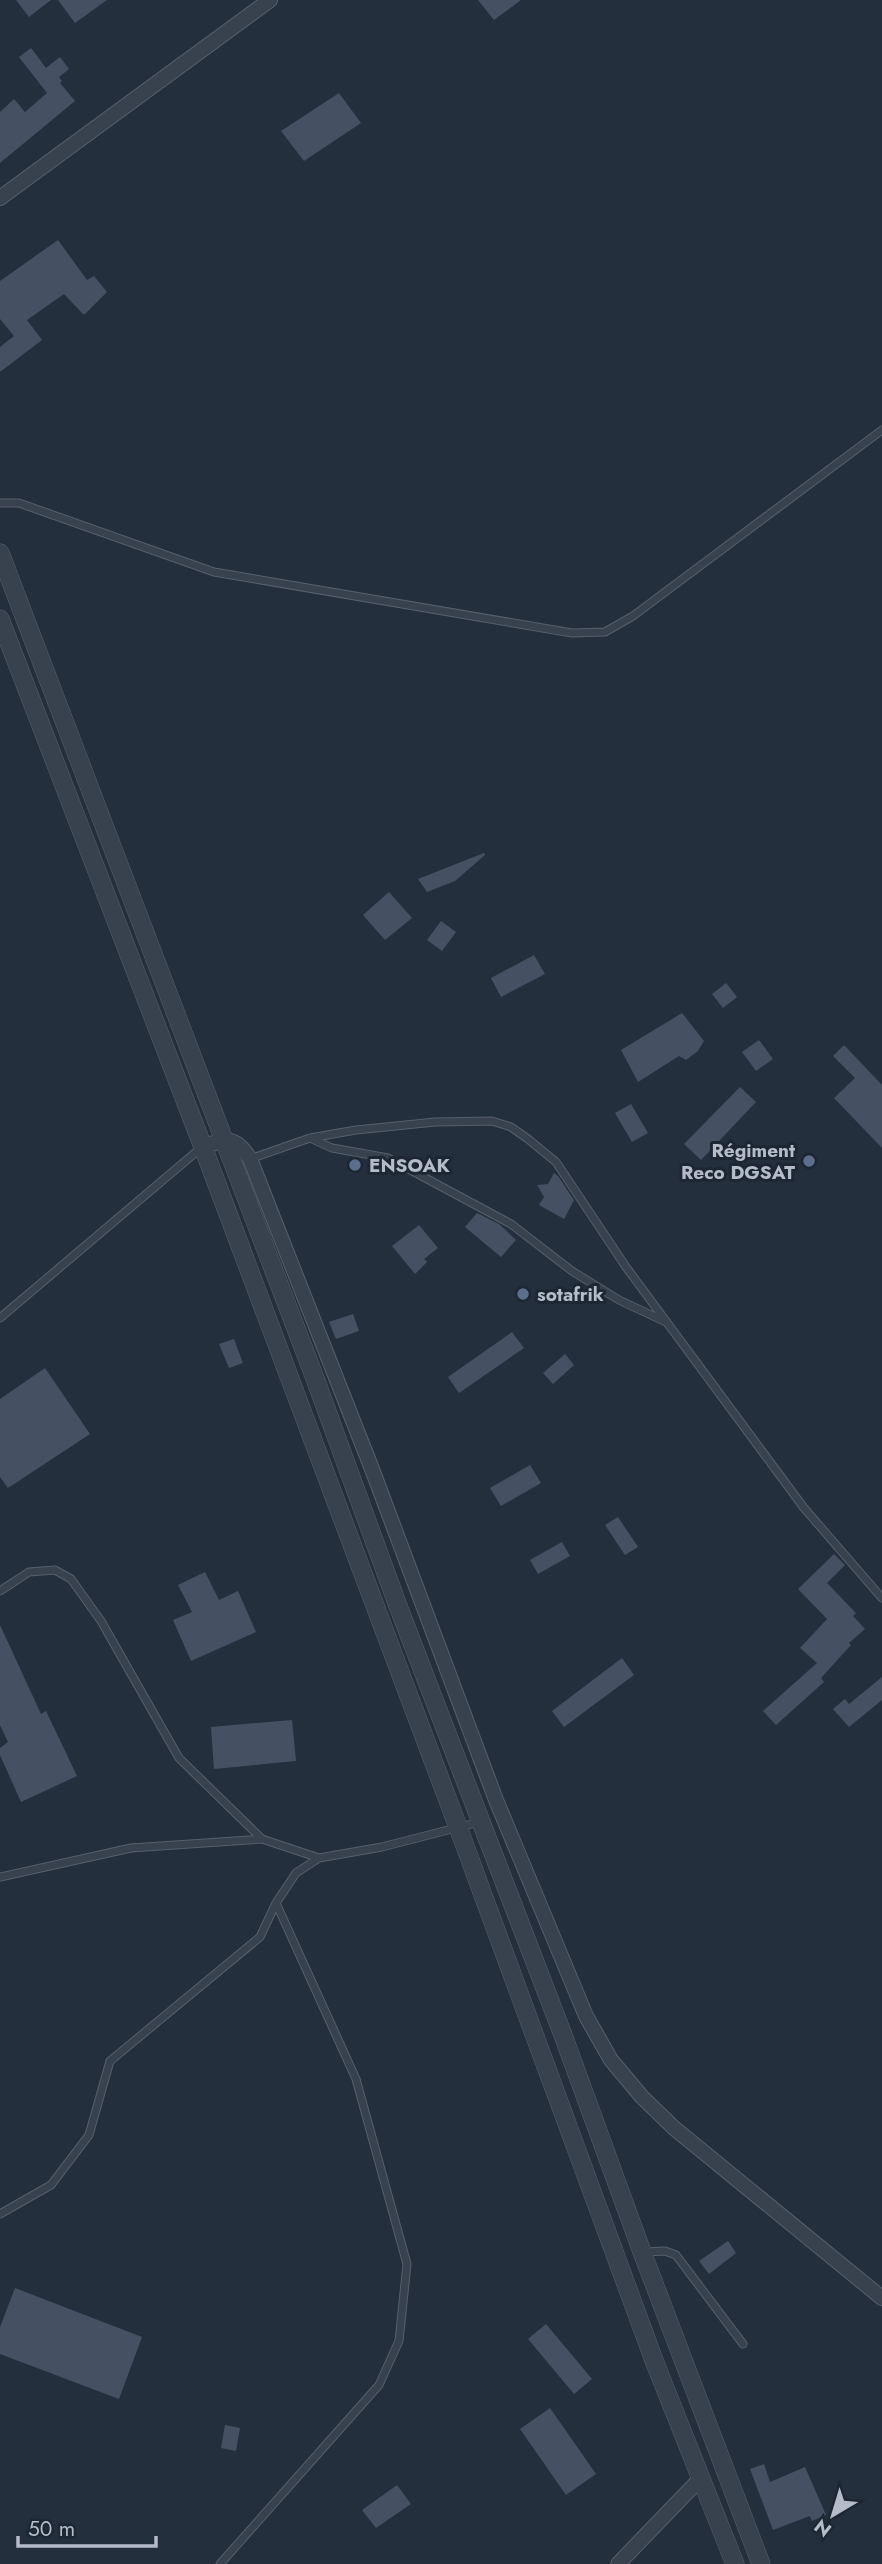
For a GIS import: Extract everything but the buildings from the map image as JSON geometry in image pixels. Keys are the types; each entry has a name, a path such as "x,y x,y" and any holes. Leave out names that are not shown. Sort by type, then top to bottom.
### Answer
{"street":[{"path":"0,198 270,0"},
{"path":"0,552 761,2564"},
{"path":"0,619 203,1147 655,2363 735,2564"},
{"path":"203,1147 223,1139 244,1149 250,1159 377,1481 496,1800 586,2016 611,2060 642,2097 674,2128 882,2298"},
{"path":"618,2564 700,2479"}],"lane":[{"path":"0,503 19,503 214,572 572,633 605,632 633,616 882,430"},
{"path":"250,1159 310,1138 435,1122 492,1121 511,1128 528,1139 555,1162 668,1323 804,1508 882,1598"},
{"path":"310,1138 332,1148 388,1158 510,1224 572,1271 619,1300 668,1323"},
{"path":"0,1318 203,1147"},
{"path":"0,1591 29,1572 55,1570 71,1579 101,1621 179,1758 262,1839"},
{"path":"0,2214 51,2185 89,2135 110,2061 260,1937 276,1903 296,1873 319,1858 382,1847 480,1821"},
{"path":"0,1877 131,1848 262,1839 319,1858"},
{"path":"220,2564 379,2385 399,2341 407,2264 356,2079 276,1903"},
{"path":"642,2252 665,2251 676,2255 743,2343"}],"place":[{"name":"Régiment Reco DGSAT","path":"809,1161"},
{"name":"ENSOAK","path":"355,1165"},
{"name":"sotafrik","path":"523,1294"}]}
